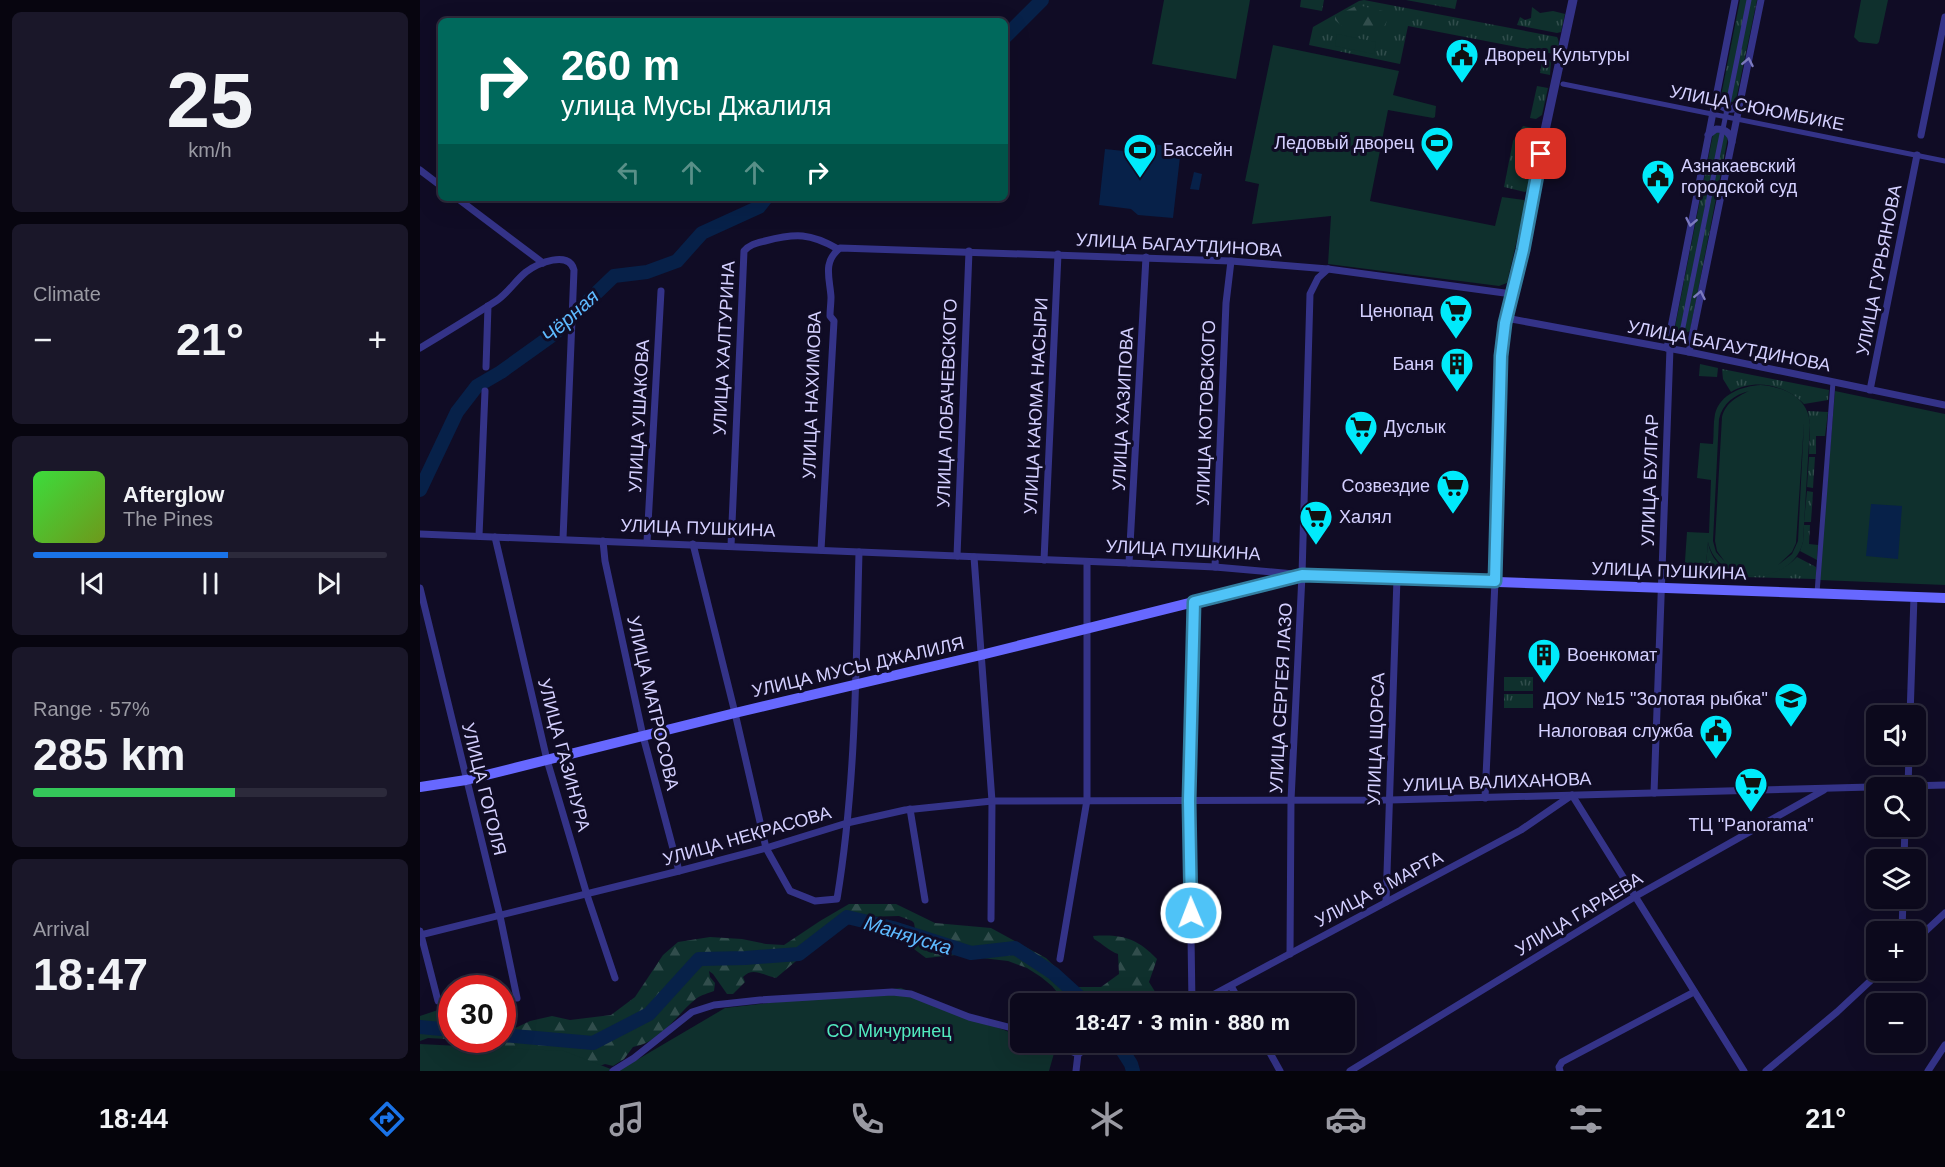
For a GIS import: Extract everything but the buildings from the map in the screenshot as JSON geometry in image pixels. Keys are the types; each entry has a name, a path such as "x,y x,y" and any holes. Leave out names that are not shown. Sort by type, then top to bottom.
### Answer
{"main road":[{"name":"УЛИЦА ПУШКИНА","path":"1302,575 1945,598"},
{"name":"УЛИЦА МУСЫ ДЖАЛИЛЯ","path":"420,787 466,780 1302,575"}],"street":[{"path":"1485,798 1495,581 1501,356 1506,318 1523,250 1572,0"},
{"name":"УЛИЦА БУЛГАР","path":"1654,793 1668,348 1735,0"},
{"path":"1682,332 1749,0"},
{"path":"1689,352 1761,0"},
{"path":"1921,135 1945,17"},
{"name":"УЛИЦА СЮЮМБИКЕ","path":"1563,84 1712,114 1726,113 1737,119 1945,161"},
{"path":"1716,93 1726,113"},
{"path":"1726,113 1735,107 1741,98"},
{"path":"1708,136 1714,130 1722,130 1730,134 1732,141"},
{"name":"УЛИЦА ГУРЬЯНОВА","path":"1870,390 1917,155"},
{"path":"420,170 438,184"},
{"path":"461,201 543,263"},
{"name":"УЛИЦА ХАЛТУРИНА","path":"731,546 744,250 752,245 795,235 815,238 841,248"},
{"name":"УЛИЦА БАГАУТДИНОВА","path":"841,248 1231,261 1328,269 1512,294"},
{"name":"УЛИЦА НАХИМОВА","path":"821,550 834,321 830,316 831,297 827,277 832,259 841,248"},
{"name":"УЛИЦА ЛОБАЧЕВСКОГО","path":"957,556 969,251"},
{"name":"УЛИЦА КАЮМА НАСЫРИ","path":"1044,560 1058,254"},
{"name":"УЛИЦА ХАЗИПОВА","path":"1129,563 1146,257"},
{"path":"420,348 488,306 526,272 543,263 557,260 569,261 574,267 563,539"},
{"name":"УЛИЦА КОТОВСКОГО","path":"1215,567 1226,303 1231,261"},
{"name":"УЛИЦА СЕРГЕЯ ЛАЗО","path":"1290,954 1291,800 1302,575 1310,294 1318,278 1328,269"},
{"name":"УЛИЦА УШАКОВА","path":"647,542 661,291"},
{"path":"486,367 488,306"},
{"name":"УЛИЦА БАГАУТДИНОВА","path":"1506,318 1689,352 1945,405"},
{"path":"1817,593 1833,382"},
{"path":"479,536 485,391"},
{"name":"УЛИЦА ПУШКИНА","path":"420,534 1129,563 1215,567 1302,575"},
{"name":"УЛИЦА ГАЗИНУРА","path":"495,537 547,760 587,895 615,978"},
{"name":"УЛИЦА МАТРОСОВА","path":"603,541 605,561 643,736 679,871"},
{"path":"693,544 766,848 790,891 815,901 837,899 847,823 860,552"},
{"path":"974,557 992,801 991,919"},
{"path":"1060,960 1087,800 1087,562"},
{"name":"УЛИЦА ЩОРСА","path":"1386,902 1397,578"},
{"name":"УЛИЦА ГОГОЛЯ","path":"420,588 500,916 512,975"},
{"path":"1910,705 1914,596"},
{"path":"1194,602 1189,801 1194,993"},
{"name":"УЛИЦА ВАЛИХАНОВА","path":"1926,786 1945,785"},
{"name":"УЛИЦА ГАРАЕВА","path":"1350,1071 1636,896 1826,788"},
{"name":"УЛИЦА ВАЛИХАНОВА","path":"1087,800 1389,800 1866,788"},
{"path":"1572,795 1744,1071"},
{"name":"УЛИЦА 8 МАРТА","path":"1217,993 1521,830 1572,795"},
{"name":"УЛИЦА НЕКРАСОВА","path":"420,934 587,895 766,848 847,823 910,809 992,801 1087,800"},
{"path":"910,809 925,900"},
{"path":"1926,931 1945,913"},
{"path":"420,934 438,1001"},
{"path":"1770,1070 1870,981"},
{"path":"1231,986 1235,993"},
{"path":"613,1071 634,1058 692,1012 714,1005 892,992 911,994 969,1017 1010,1027"},
{"path":"1560,1071 1559,1067 1562,1062 1694,992"},
{"path":"1928,1071 1945,1045"},
{"path":"1270,1053 1280,1071"},
{"path":"1076,1071 1078,1054"}],"green space":[{"path":"1164,0 1250,0 1236,79 1152,64"},
{"path":"1301,0 1324,0 1322,11 1300,7"},
{"path":"1364,0 1557,37 1558,49 1554,54 1408,26 1400,64 1309,45 1313,27"},
{"path":"1406,0 1457,0 1455,9"},
{"path":"1740,0 1757,0 1736,100 1732,102 1723,100 1721,96"},
{"path":"1861,0 1888,0 1877,44 1859,42 1854,37"},
{"path":"1358,5 1383,11 1387,21 1380,33 1366,26 1344,28 1335,20 1335,16"},
{"path":"1532,7 1540,13 1553,11 1565,14 1561,32 1517,25 1520,17 1525,20 1531,18"},
{"path":"1337,34 1376,42 1374,54 1335,46"},
{"path":"1273,45 1399,71 1393,95 1436,106 1433,118 1388,110 1370,201 1495,226 1502,197 1524,200 1525,205 1507,283 1499,286 1328,264 1331,216 1252,224 1259,184 1245,181"},
{"path":"1543,57 1548,58 1551,62 1550,75 1540,73"},
{"path":"1537,86 1548,88 1542,115 1536,119 1530,118"},
{"path":"1523,126 1540,131 1525,192 1504,187 1513,141"},
{"path":"1715,132 1724,133 1728,137 1690,331 1685,333 1676,331 1675,327"},
{"path":"1700,364 1718,368 1717,377 1699,376"},
{"path":"1722,369 1829,390 1828,400 1804,404 1797,397 1779,388 1760,385 1750,385 1731,392 1723,379"},
{"path":"1770,386 1787,391 1800,401 1809,416 1803,542 1796,556 1785,567 1756,576 1740,574 1726,568 1715,557 1708,542 1705,576 1684,575 1687,532 1709,533 1711,480 1697,478 1700,443 1713,444 1715,414 1722,401 1739,389","holes":["1749,391 1729,404 1722,417 1715,541 1717,551 1725,562 1716,552 1713,541 1719,419 1723,408 1730,400","1804,423 1798,541 1792,554 1778,565 1792,552 1796,543"]},
{"path":"1835,391 1945,414 1945,585 1819,580"},
{"path":"1808,411 1828,412 1825,436 1816,436 1816,454 1809,454"},
{"path":"1809,457 1815,457 1813,488 1807,487"},
{"path":"1807,491 1813,492 1811,522 1804,522"},
{"path":"1804,525 1810,525 1809,544 1818,545 1817,560 1800,551"},
{"path":"1708,542 1713,556 1732,572 1759,575 1773,572 1786,566 1797,557 1816,567 1816,579 1705,576"},
{"path":"1504,677 1533,677 1533,691 1504,691"},
{"path":"1504,694 1533,694 1533,708 1504,708"},
{"path":"849,904 896,904 935,923 991,928 1046,958 1076,987 1101,987 1119,974 1118,954 1094,939 1093,936 1121,937 1143,946 1157,959 1149,982 1156,993 1058,993 1041,977 1027,968 1008,961 956,955 926,958 914,949 917,940 912,921 899,916 862,917 834,929 776,978 755,972 747,974 743,977 745,982 733,994 727,994 709,971 715,983 714,991 697,998 661,1034 644,1044 633,1047 624,1059 613,1066 605,1064 597,1067 465,1053 516,1053 516,1028 530,1021 552,1016 570,1020 611,1015 635,997 663,955 678,942 710,937 784,945"},
{"name":"СО Мичуринец","path":"901,988 1010,1032 1010,1053 1054,1053 1049,1071 618,1071 725,1008"},
{"path":"438,1010 438,1039 428,1038 420,1041 420,1016"},
{"path":"420,1044 438,1045 438,1053 516,1053 516,1049 564,1051 616,1071 420,1071"}],"water":[{"name":"Бассейн","path":"1139,142 1181,148 1173,218 1138,215 1131,209 1099,205 1105,149 1133,152 1137,149"},
{"path":"1194,172 1202,174 1199,190 1190,189"},
{"path":"1871,504 1902,506 1898,559 1866,556"}],"waterway":[{"name":"Чёрная","path":"1008,34 1042,0"},
{"name":"Чёрная","path":"420,490 457,412 477,386 501,372 554,334 614,276 647,272 677,261 702,233 759,207 764,201"},
{"name":"Маняуска","path":"516,1036 593,1043 649,1014 699,959 799,954 847,917 893,928 971,953 1015,948 1053,973 1075,993"},
{"name":"Маняуска","path":"420,1027 438,1029"},
{"name":"Маняуска","path":"1124,1053 1133,1071"}],"place":[{"name":"Дворец Культуры","path":"1462,84"},
{"name":"Ледовый дворец","path":"1437,172"},
{"name":"Бассейн","path":"1140,179"},
{"name":"Азнакаевский городской суд","path":"1658,205"},
{"name":"Ценопад","path":"1456,340"},
{"name":"Баня","path":"1457,393"},
{"name":"Дуслык","path":"1361,456"},
{"name":"Созвездие","path":"1453,515"},
{"name":"Халял","path":"1316,546"},
{"name":"Военкомат","path":"1544,684"},
{"name":"ДОУ №15 \"Золотая рыбка\"","path":"1791,728"},
{"name":"Налоговая служба","path":"1716,760"},
{"name":"ТЦ \"Panorama\"","path":"1751,813"}],"route":[{"path":"1191,913 1189,801 1194,602 1302,575 1495,581 1501,356 1505,323 1523,250 1541,154"}]}
